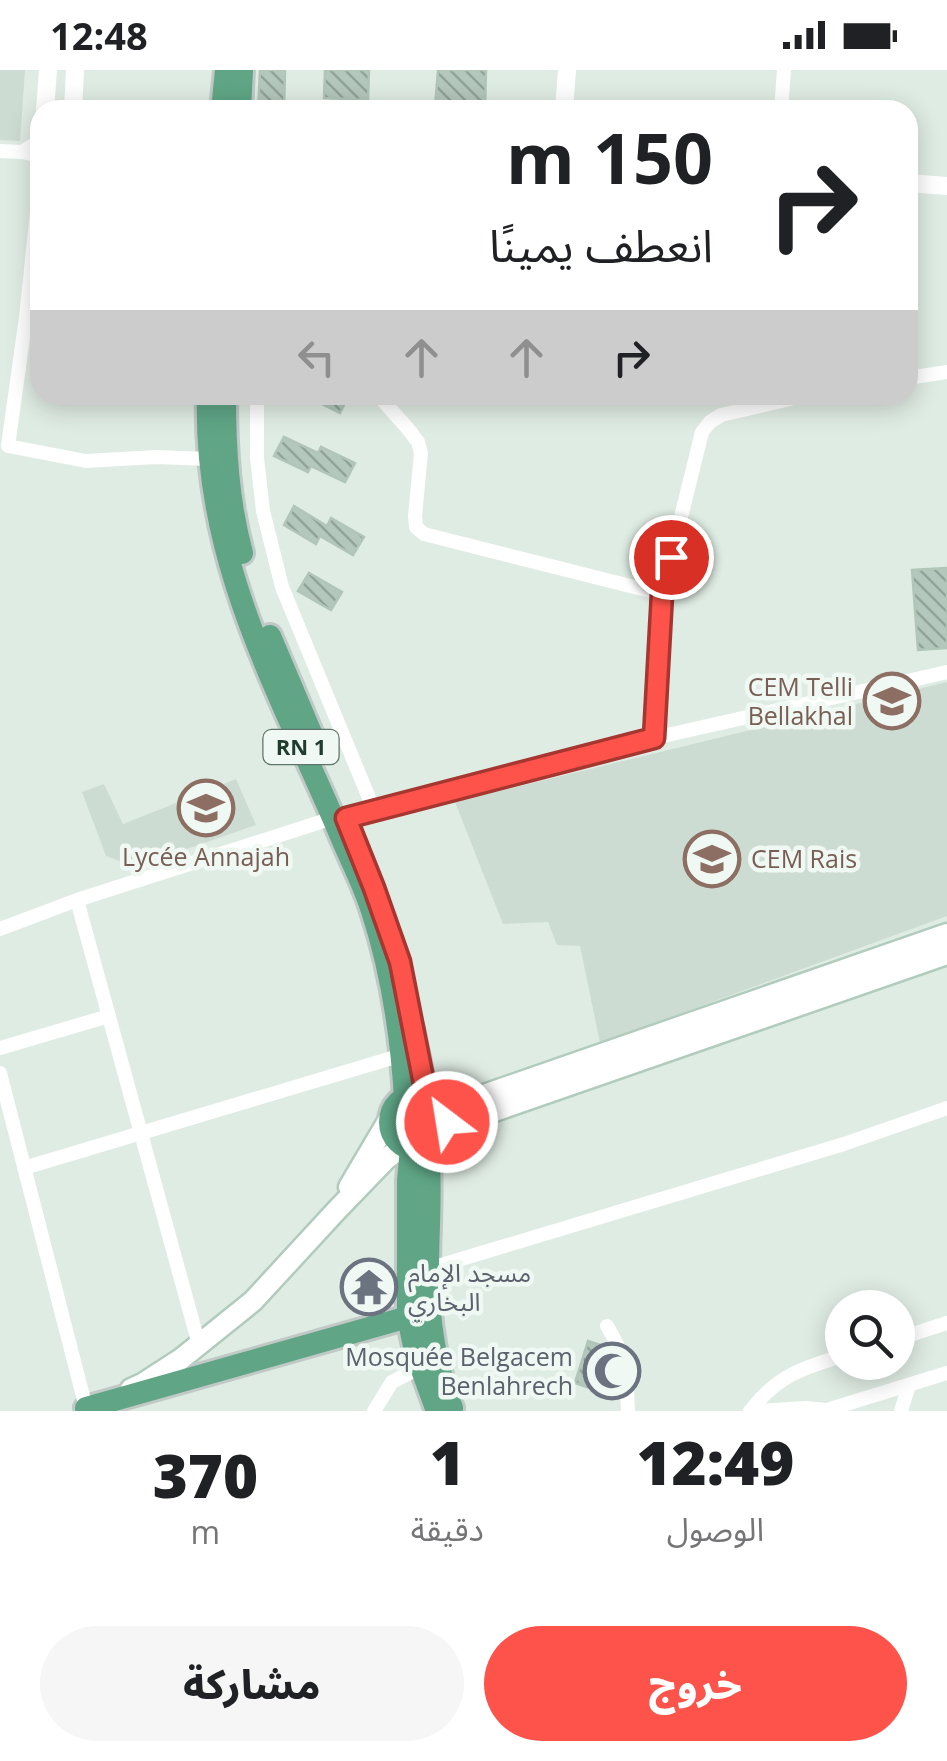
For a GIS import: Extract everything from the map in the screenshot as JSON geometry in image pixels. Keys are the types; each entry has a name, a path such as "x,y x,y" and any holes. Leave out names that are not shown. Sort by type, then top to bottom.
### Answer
{"main road":[{"path":"223,100 226,70"},
{"path":"240,100 242,70"},
{"name":"RN 1","path":"208,405 208,458 221,537 232,575 283,707 374,888 400,962 415,1103"},
{"name":"RN 1","path":"225,405 225,458 236,531 248,576 372,909 391,980 402,1055 415,1103"},
{"path":"453,1411 436,1356 430,1318 430,1171 414,1148 392,1132 415,1103 480,1096 947,934"},
{"path":"82,1409 144,1383 253,1301 386,1159 436,1144 446,1130 477,1117 947,954"},
{"path":"415,1103 445,1113 446,1130"},
{"path":"336,1211 415,1103"},
{"path":"414,1148 408,1180 408,1317 437,1411"},
{"path":"82,1409 408,1317"}],"street":[{"path":"46,100 48,70"},
{"path":"74,100 75,70"},
{"path":"565,100 567,70"},
{"path":"781,100 784,70"},
{"path":"22,152 30,147"},
{"path":"0,151 30,154"},
{"path":"918,185 947,186"},
{"path":"30,333 8,446 86,462 208,458"},
{"path":"918,376 947,372"},
{"path":"256,405 263,511 282,587 374,810"},
{"path":"387,405 418,442 421,454 415,516 416,526 424,534 662,594"},
{"path":"654,738 662,594 702,432 721,415 764,405"},
{"path":"0,929 77,900 339,818 654,738 947,672"},
{"path":"77,900 199,1345"},
{"path":"0,1048 109,1016"},
{"path":"24,1168 402,1055"},
{"path":"0,1073 82,1409"},
{"path":"428,1270 844,1144 947,1108"},
{"path":"915,1334 947,1324"},
{"path":"606,1326 628,1374 628,1411"},
{"path":"754,1411 761,1397 787,1376 825,1362"},
{"path":"374,1411 392,1382 421,1367"},
{"path":"754,1411 833,1410 947,1373"},
{"path":"902,1411 909,1385"}],"shaded area":[{"path":"0,70 25,70 20,141 0,140"},
{"name":"CEM Rais","path":"947,682 947,916 600,1043 580,946 557,945 548,922 503,924 455,802"},
{"name":"Lycée Annajah","path":"236,779 256,825 135,867 106,856 82,792 104,784 123,824"}],"building":[{"path":"260,70 285,70 284,100 258,100"},
{"path":"325,70 369,70 368,100 324,98"},
{"path":"438,70 486,70 485,100 436,100"},
{"path":"324,405 344,405 340,413"},
{"path":"284,437 318,453 321,447 355,463 345,482 311,466 308,472 274,456"},
{"path":"294,506 327,526 331,518 364,537 353,555 320,536 316,544 284,525"},
{"path":"947,568 947,648 918,650 912,570"},
{"path":"309,573 342,592 331,610 298,591"},
{"path":"588,1341 607,1347 610,1353 616,1380 610,1395 575,1383"}],"place":[{"name":"CEM Telli Bellakhal","path":"892,701"},
{"name":"Lycée Annajah","path":"206,808"},
{"name":"CEM Rais","path":"712,859"},
{"name":"مسجد الإمام البخاري","path":"369,1287"},
{"name":"Mosquée Belgacem Benlahrech","path":"612,1371"}],"route":[{"path":"447,1122 441,1105 426,1094 400,962 346,818 654,738 662,594 671,557"}]}
